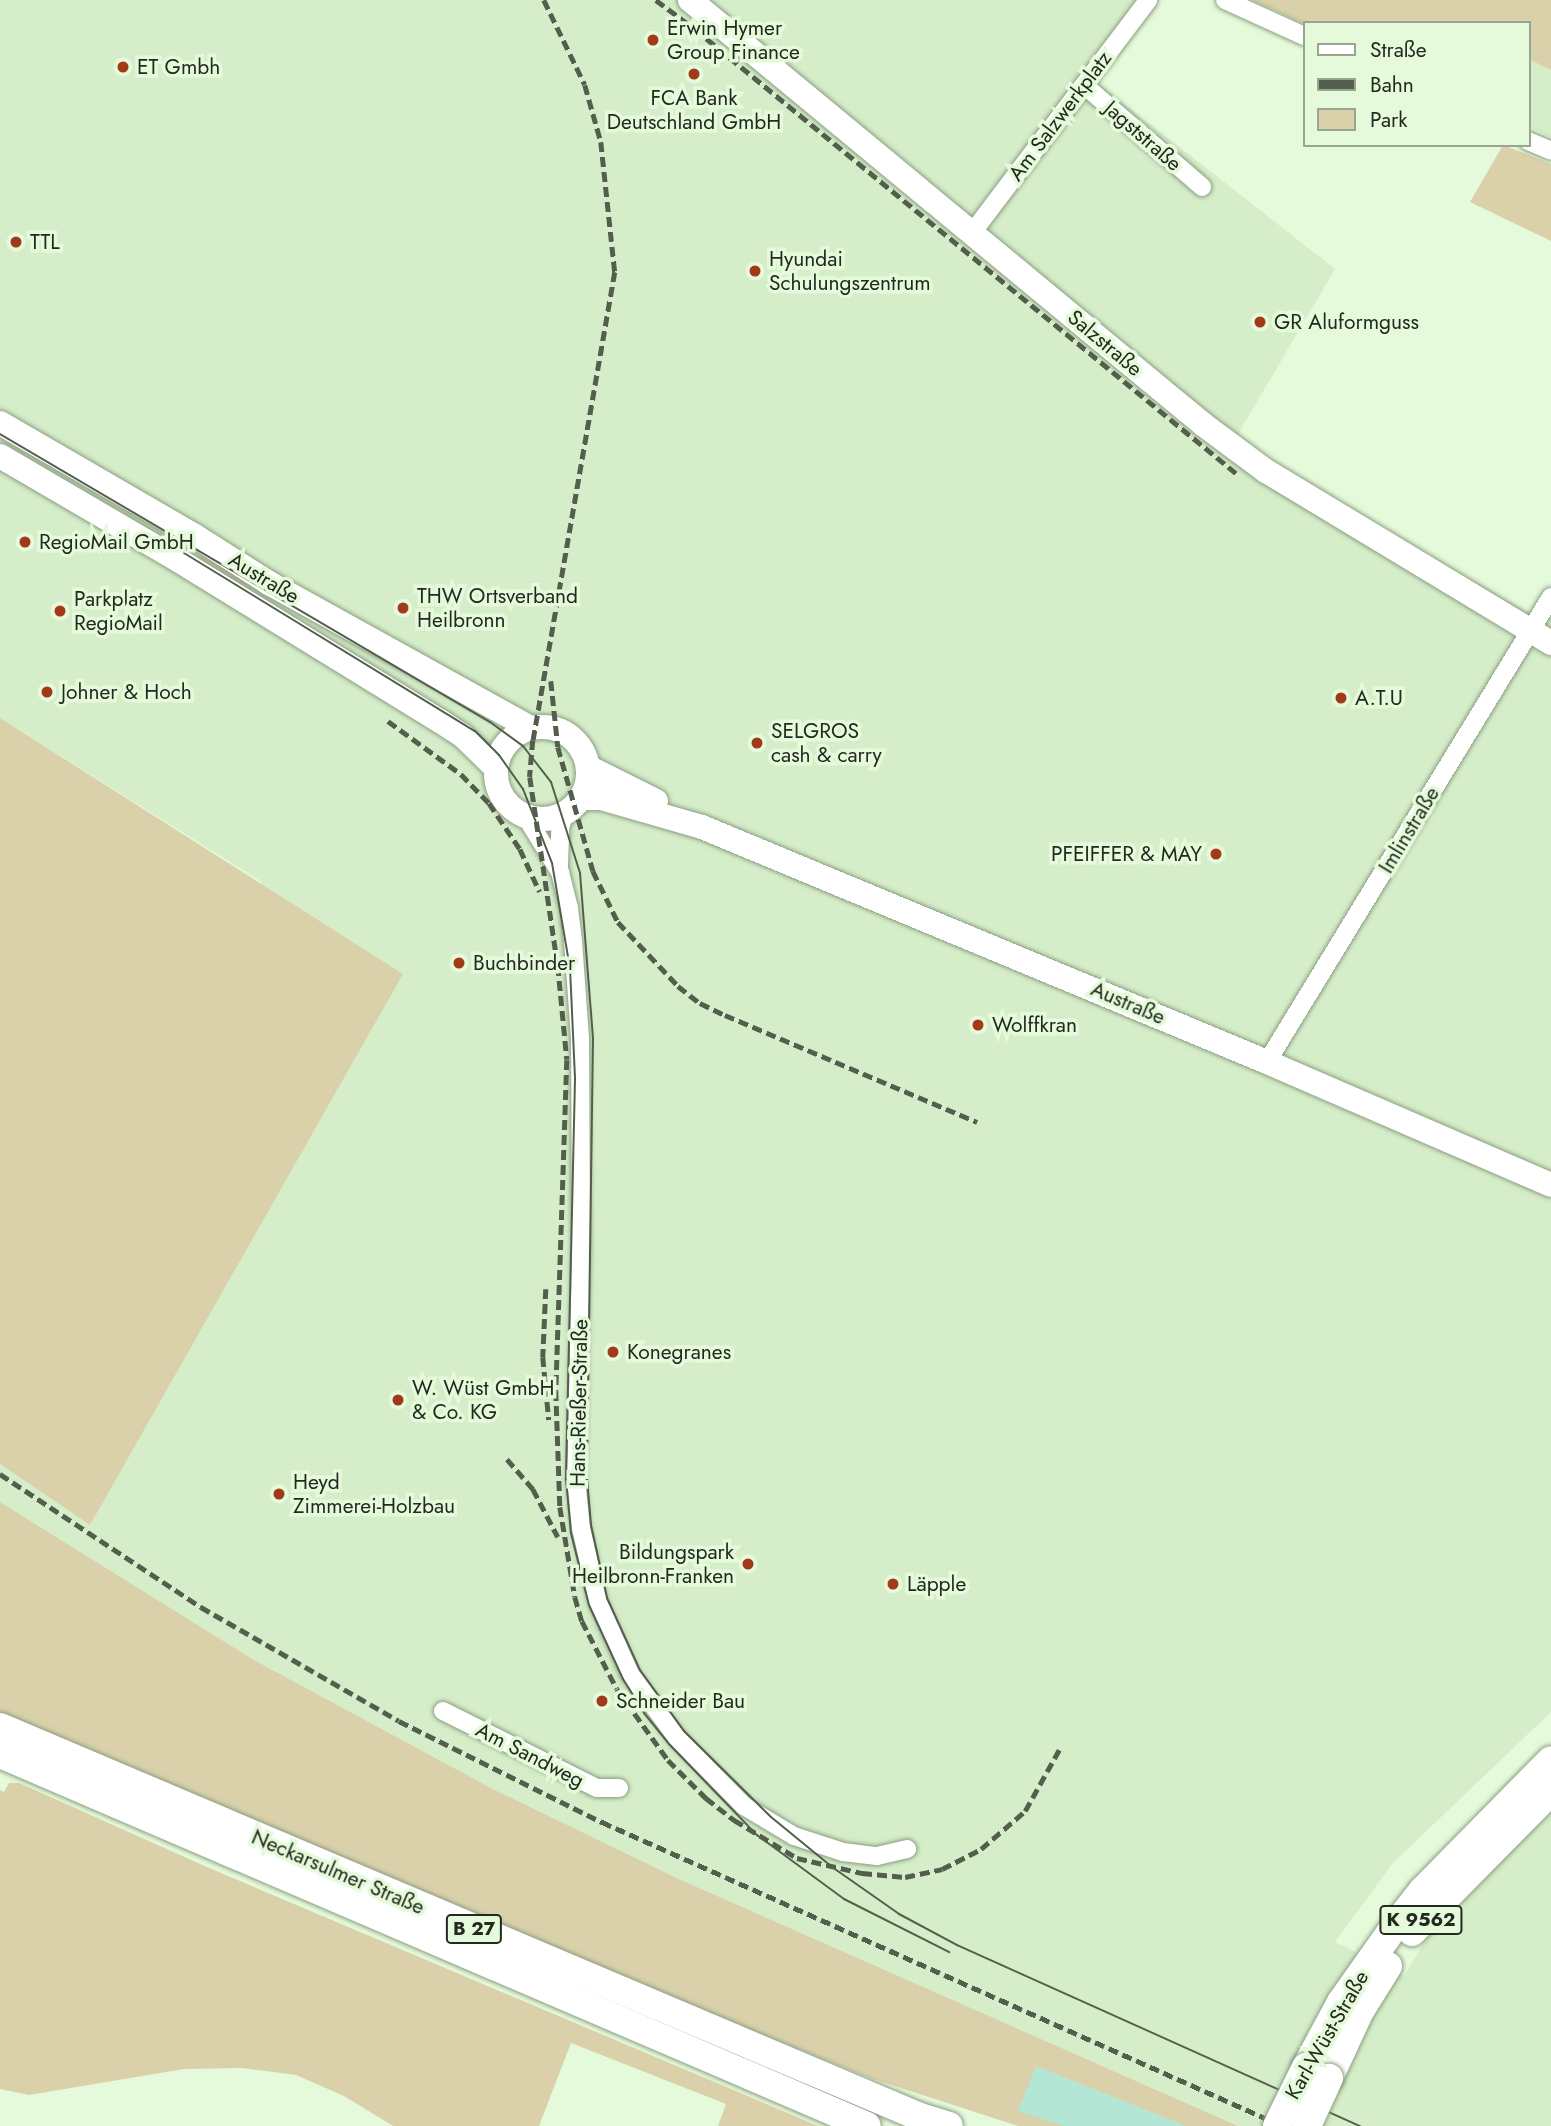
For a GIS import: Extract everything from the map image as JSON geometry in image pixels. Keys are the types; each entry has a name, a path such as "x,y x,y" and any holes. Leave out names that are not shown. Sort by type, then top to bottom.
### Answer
{"main road":[{"name":"Salzstraße","path":"690,0 1204,425 1266,471 1541,637"},
{"name":"Austraße","path":"0,423 195,536 269,583 531,728 555,729 570,736 582,750 587,767 702,827 1267,1062 1551,1185"},
{"name":"Austraße","path":"0,456 178,560 440,721 463,736 496,768"},
{"path":"526,817 503,799 498,790 496,768 499,755 513,736 531,728"},
{"path":"573,806 588,778 587,767"},
{"name":"Austraße","path":"526,817 549,819 573,806 601,798 702,827"},
{"name":"Neckarsulmer Straße","path":"0,1727 920,2117 949,2126"},
{"name":"Neckarsulmer Straße","path":"0,1754 867,2126"},
{"name":"Karl-Wüst-Straße","path":"1307,2126 1317,2072 1341,2002 1423,1890 1551,1760"},
{"name":"Karl-Wüst-Straße","path":"1277,2126 1422,1919 1551,1791"}],"street":[{"name":"Am Salzwerkplatz","path":"972,233 1148,0"},
{"path":"1225,0 1302,35"},
{"name":"Jagststraße","path":"1084,85 1202,187"},
{"path":"1530,142 1551,151"},
{"name":"Imlinstraße","path":"1267,1062 1541,637 1551,597"},
{"name":"Hans-Rießer-Straße","path":"558,869 560,827 573,806"},
{"name":"Hans-Rießer-Straße","path":"526,817 558,869 569,908 580,1038 581,1248 576,1479 581,1528 598,1602 630,1674 677,1738 744,1806 773,1825 843,1853 877,1856 906,1849"},
{"name":"Am Sandweg","path":"443,1711 597,1788 619,1788"}],"shaded area":[{"path":"0,0 1136,0 1085,73 1335,269 1237,436 1293,476 1543,621 1551,609 1551,1712 1392,1864 1335,1942 1404,1976 1424,1943 1477,1884 1551,1813 1551,2126 1238,2126 679,1879 493,1789 254,1660 0,1502 0,1464 91,1525 262,882 0,718"},
{"path":"1530,60 1551,70 1551,137 1530,127"}],"green space":[{"path":"1252,0 1551,0 1551,70 1530,60 1530,21 1302,23"},
{"path":"1502,147 1551,164 1551,241 1470,202"},
{"path":"205,556 253,585 246,596 192,558"},
{"path":"0,718 403,974 90,1525 0,1464"},
{"path":"0,1502 254,1660 493,1789 679,1879 1238,2126 1018,2126 870,2078 500,1928 0,1712"},
{"path":"9,1783 19,1783 207,1867 818,2126 718,2126 726,2104 571,2043 539,2126 393,2126 344,2096 296,2075 242,2068 184,2069 29,2095 0,2089 0,1790 4,1792"}],"water":[{"path":"1036,2066 1186,2126 1064,2126 1018,2111"}],"tram line":[{"path":"0,434 490,722 523,746 551,782 580,873 593,1038 587,1479 591,1525 607,1598 640,1670 684,1731 771,1817 832,1867 899,1914 957,1945 1360,2126"},
{"path":"184,553 475,731 499,755 523,789 552,863 570,968 575,1079 566,1479 571,1533 589,1605 623,1679 644,1713 669,1744 757,1835 844,1899 949,1952"}],"railway":[{"path":"544,0 585,85 601,142 615,272 533,740 530,777 558,966 567,1060 556,1391 560,1507 575,1597 582,1621 617,1689 668,1760 706,1798 734,1820 797,1858 862,1873 905,1877 942,1869 981,1849 1025,1811 1059,1750"},
{"path":"656,0 695,29 1236,473"},
{"path":"551,681 558,747 593,871 618,922 678,986 700,1003 725,1015 977,1122"},
{"path":"388,721 461,774 489,803 520,849 540,892"},
{"path":"546,1289 543,1357 549,1420"},
{"path":"507,1459 533,1489 558,1537"},
{"path":"0,1474 201,1607 399,1721 602,1822 1283,2126"}],"place":[{"name":"Erwin Hymer Group Finance","path":"653,40"},
{"name":"ET Gmbh","path":"123,67"},
{"name":"FCA Bank Deutschland GmbH","path":"694,74"},
{"name":"TTL","path":"16,242"},
{"name":"Hyundai Schulungszentrum","path":"755,271"},
{"name":"GR Aluformguss","path":"1260,322"},
{"name":"RegioMail GmbH","path":"25,542"},
{"name":"THW Ortsverband Heilbronn","path":"403,608"},
{"name":"Parkplatz RegioMail","path":"60,611"},
{"name":"Johner & Hoch","path":"47,692"},
{"name":"A.T.U","path":"1341,698"},
{"name":"SELGROS cash & carry","path":"757,743"},
{"name":"PFEIFFER & MAY","path":"1216,854"},
{"name":"Buchbinder","path":"459,963"},
{"name":"Wolffkran","path":"978,1025"},
{"name":"Konegranes","path":"613,1352"},
{"name":"W. Wüst GmbH & Co. KG","path":"398,1400"},
{"name":"Heyd Zimmerei-Holzbau","path":"279,1494"},
{"name":"Bildungspark Heilbronn-Franken","path":"748,1564"},
{"name":"Läpple","path":"893,1584"},
{"name":"Schneider Bau","path":"602,1701"}]}
